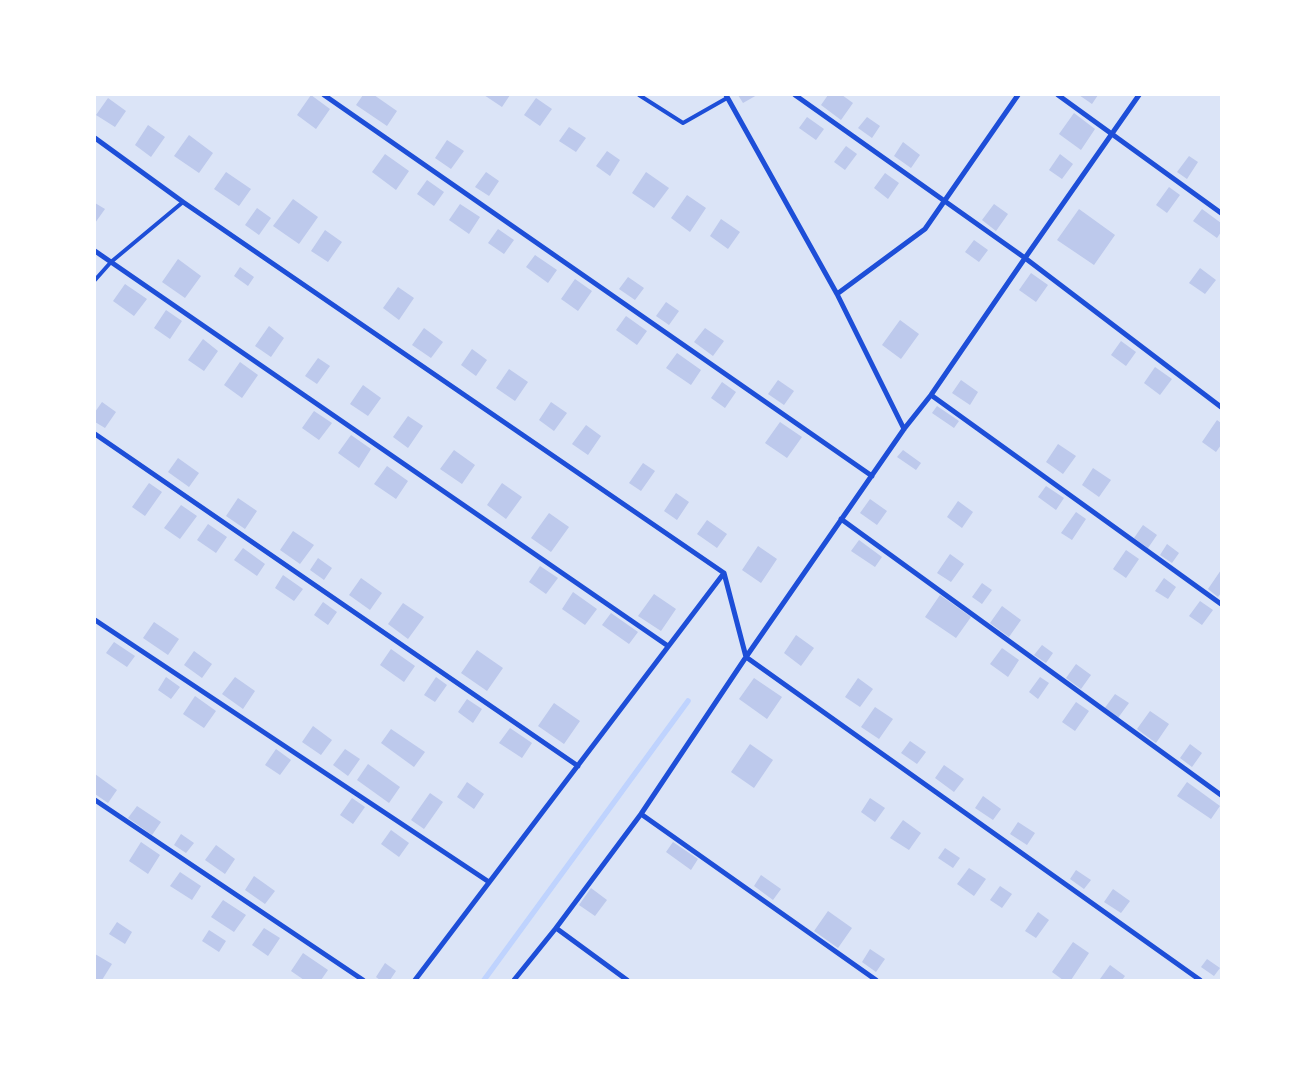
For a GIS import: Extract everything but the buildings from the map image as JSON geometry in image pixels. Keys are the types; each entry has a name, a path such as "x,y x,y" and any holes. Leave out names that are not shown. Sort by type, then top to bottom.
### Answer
{"street":[{"path":"324,95 872,476"},
{"path":"795,95 1025,258 1221,407"},
{"path":"837,294 925,229 1018,95"},
{"path":"1058,95 1221,213"},
{"path":"514,980 556,928 641,814 746,657 904,428 931,395 1140,95"},
{"path":"726,97 837,294 904,428"},
{"path":"95,138 183,202 724,573 746,657 1200,980"},
{"path":"95,251 668,646"},
{"path":"931,395 1221,604"},
{"path":"95,434 578,766"},
{"path":"842,519 1221,794"},
{"path":"415,980 724,573"},
{"path":"95,620 489,882"},
{"path":"95,800 363,980"},
{"path":"641,814 876,980"},
{"path":"556,928 626,980"}],"lane":[{"path":"639,95 683,123 726,97"},
{"path":"95,280 111,262 183,202"}],"shaded area":[{"path":"95,95 1221,95 1221,980 95,980"}],"waterway":[{"path":"484,980 688,701"}]}
